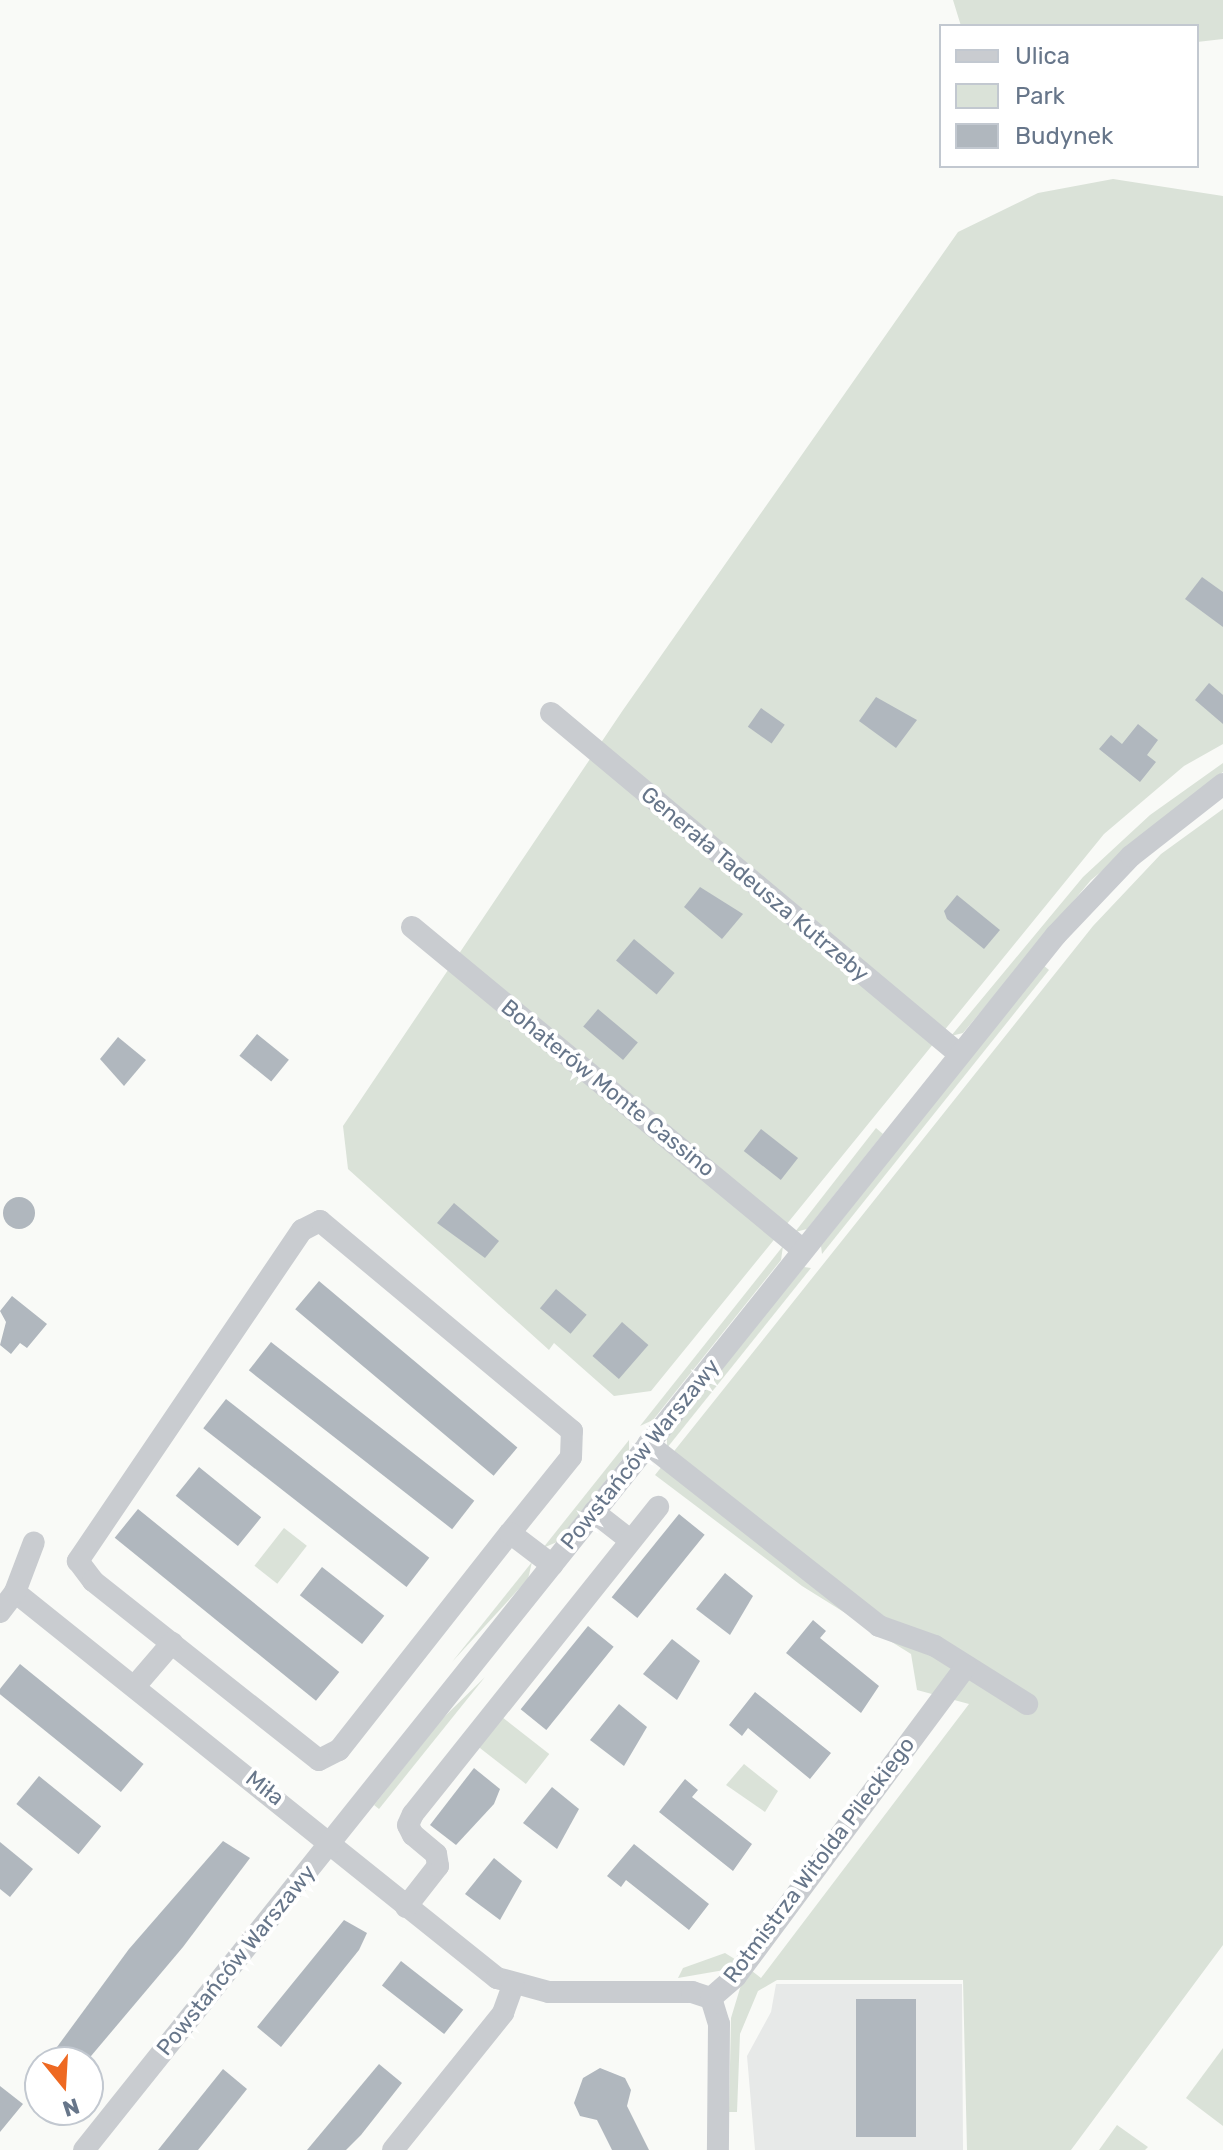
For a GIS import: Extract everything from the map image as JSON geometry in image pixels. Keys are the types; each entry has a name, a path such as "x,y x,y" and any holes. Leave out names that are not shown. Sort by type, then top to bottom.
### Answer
{"street":[{"name":"Generała Tadeusza Kutrzeby","path":"551,713 959,1054"},
{"name":"Powstańców Warszawy","path":"84,2150 1082,904 1141,847 1223,784"},
{"name":"Bohaterów Monte Cassino","path":"412,927 803,1250"},
{"path":"313,1222 330,1225 572,1431 571,1457 510,1533 328,1759 308,1756 93,1581 78,1561 187,1393 313,1222"},
{"path":"648,1444 879,1626 935,1646 1027,1704"},
{"path":"406,1907 439,1859 413,1835 408,1825 413,1814 658,1507"},
{"path":"594,1512 630,1540"},
{"path":"510,1533 552,1565"},
{"path":"0,1612 15,1592 34,1542"},
{"name":"Miła","path":"15,1592 406,1907 513,1985"},
{"path":"135,1686 172,1643"},
{"name":"Rotmistrza Witolda Pileckiego","path":"513,1985 549,1992 692,1992 711,1998 736,1976 966,1666"},
{"path":"393,2150 503,2013 513,1985"},
{"path":"711,1998 719,2024 718,2150"}],"shaded area":[{"path":"776,1984 962,1984 963,2150 755,2150 747,2056 771,2012"}],"green space":[{"path":"953,0 1223,0 1223,39 1199,42 1199,24 960,24"},
{"path":"1113,179 1223,196 1223,744 1184,766 1104,834 651,1391 614,1396 554,1343 549,1350 348,1169 343,1126 623,710 958,232 1038,193"},
{"path":"1223,763 1223,772 1091,880 963,1033 951,1036 1083,877 1150,815"},
{"path":"1223,809 1223,1945 1071,2150 967,2150 963,1980 777,1980 758,1991 740,2034 737,2112 729,2112 731,2018 741,1985 752,1971 761,1978 969,1704 917,1690 911,1654 802,1586 655,1475 1093,926 1161,854"},
{"path":"1043,965 1049,970 822,1254 821,1246"},
{"path":"876,1128 883,1134 807,1229 795,1232"},
{"path":"783,1246 781,1260 653,1420 640,1426"},
{"path":"804,1267 811,1268 667,1448 667,1435"},
{"path":"629,1440 629,1451 557,1542 543,1548"},
{"path":"284,1528 307,1546 277,1584 254,1566"},
{"path":"532,1562 528,1579 452,1662"},
{"path":"485,1677 379,1809 374,1805 441,1720"},
{"path":"502,1717 549,1754 526,1784 479,1747"},
{"path":"744,1764 778,1791 765,1812 726,1785"},
{"path":"725,1953 738,1961 730,1969 678,1978 683,1968"},
{"path":"1223,2048 1223,2126 1186,2098"},
{"path":"1117,2125 1148,2147 1145,2150 1099,2150"}],"building":[{"path":"1202,577 1223,592 1223,627 1185,599"},
{"path":"1209,683 1223,695 1223,724 1195,700"},
{"path":"876,697 917,720 896,748 859,721"},
{"path":"761,708 785,725 772,743 748,727"},
{"path":"1138,724 1158,740 1147,755 1156,762 1140,782 1099,749 1111,735 1122,744"},
{"path":"700,887 743,914 722,939 684,907"},
{"path":"957,895 1000,930 984,949 947,919 944,911"},
{"path":"634,939 675,973 657,995 616,960"},
{"path":"598,1009 638,1042 623,1060 583,1027"},
{"path":"257,1034 289,1060 271,1082 239,1056"},
{"path":"118,1037 146,1060 124,1086 100,1059"},
{"path":"761,1129 798,1158 781,1180 744,1151"},
{"path":"19,1197 30,1202 35,1213 30,1224 19,1229 8,1224 3,1213 8,1202"},
{"path":"454,1203 499,1241 485,1258 437,1223"},
{"path":"319,1281 517,1447 494,1476 295,1309"},
{"path":"556,1289 587,1315 571,1334 540,1308"},
{"path":"12,1296 47,1324 27,1348 20,1343 11,1354 0,1345 6,1322 0,1311"},
{"path":"622,1322 648,1345 619,1379 592,1356"},
{"path":"271,1342 474,1501 452,1529 249,1370"},
{"path":"226,1399 429,1558 407,1587 203,1428"},
{"path":"199,1467 261,1517 238,1546 176,1496"},
{"path":"138,1509 339,1672 316,1701 115,1538"},
{"path":"679,1514 705,1535 637,1618 612,1597"},
{"path":"322,1567 384,1616 362,1644 300,1595"},
{"path":"725,1573 753,1596 730,1635 696,1609"},
{"path":"813,1620 826,1631 820,1638 879,1686 861,1713 786,1653"},
{"path":"588,1626 614,1647 546,1730 521,1709"},
{"path":"672,1639 700,1661 677,1700 643,1674"},
{"path":"20,1664 144,1764 121,1792 0,1694 0,1689"},
{"path":"755,1692 831,1753 810,1779 748,1728 742,1736 729,1725"},
{"path":"619,1704 647,1727 624,1766 590,1740"},
{"path":"474,1768 500,1789 494,1804 456,1845 430,1825"},
{"path":"39,1776 101,1826 79,1854 16,1804"},
{"path":"685,1779 698,1790 692,1797 752,1844 733,1871 659,1812"},
{"path":"552,1787 579,1809 557,1849 523,1823"},
{"path":"223,1841 250,1858 183,1947 99,2046 58,2046 129,1949"},
{"path":"0,1842 33,1869 10,1897 0,1889"},
{"path":"634,1844 709,1904 689,1930 626,1880 621,1887 607,1876"},
{"path":"494,1858 522,1881 500,1920 465,1894"},
{"path":"344,1920 367,1933 359,1950 281,2047 257,2027"},
{"path":"401,1961 463,2010 444,2034 382,1985"},
{"path":"856,1999 916,1999 916,2137 856,2137"},
{"path":"379,2064 402,2083 361,2135 346,2150 307,2150"},
{"path":"600,2068 625,2078 631,2090 627,2106 649,2150 612,2150 597,2120 580,2116 574,2103 583,2078"},
{"path":"223,2069 247,2089 211,2134 198,2150 158,2150"},
{"path":"0,2086 23,2104 0,2132"}]}
